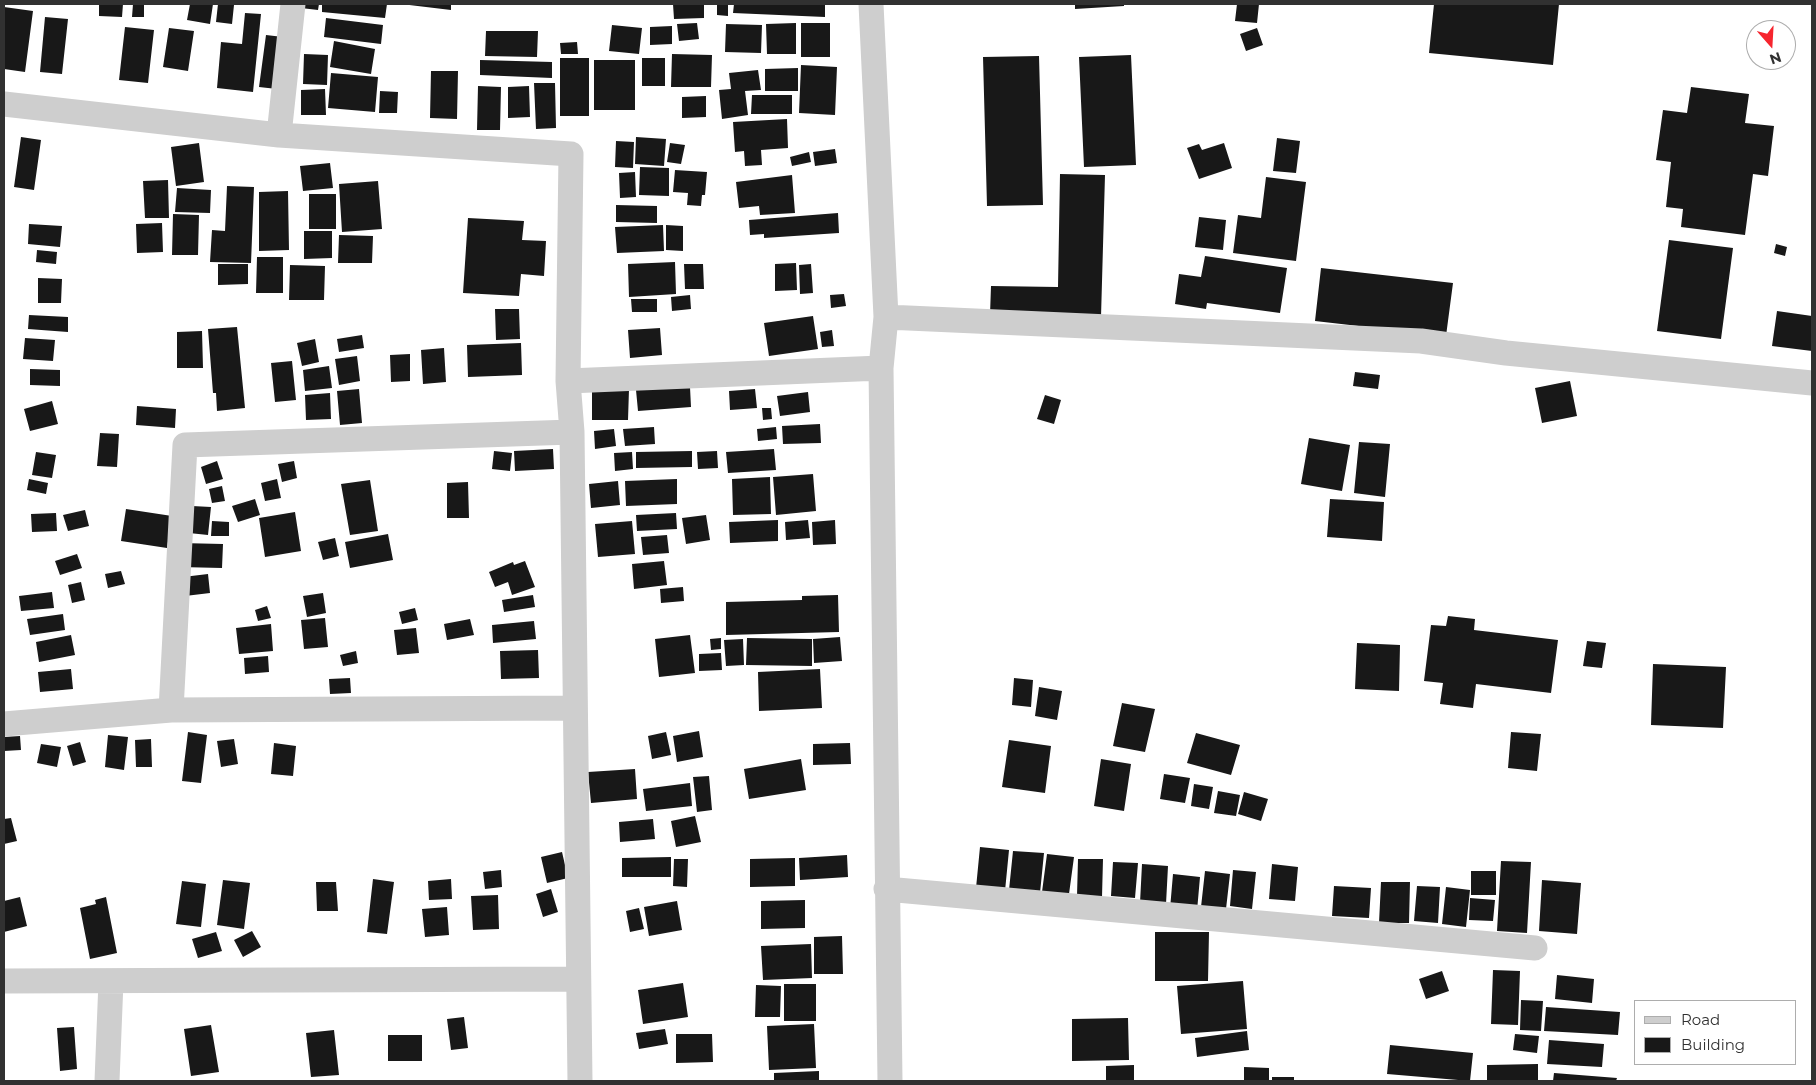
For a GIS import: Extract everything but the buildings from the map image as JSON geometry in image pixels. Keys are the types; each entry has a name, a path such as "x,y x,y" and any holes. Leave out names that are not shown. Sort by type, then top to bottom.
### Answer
{"street":[{"path":"278,134 293,4"},
{"path":"871,4 886,317 880,368 890,1081"},
{"path":"4,104 278,134 571,154 568,381 572,432 580,1081"},
{"path":"886,317 1422,341 1506,354 1812,383"},
{"path":"568,381 880,368"},
{"path":"171,710 185,445 572,432"},
{"path":"4,724 171,710 576,708"},
{"path":"886,889 1535,948"},
{"path":"4,981 578,980"},
{"path":"107,1081 111,981"}]}
